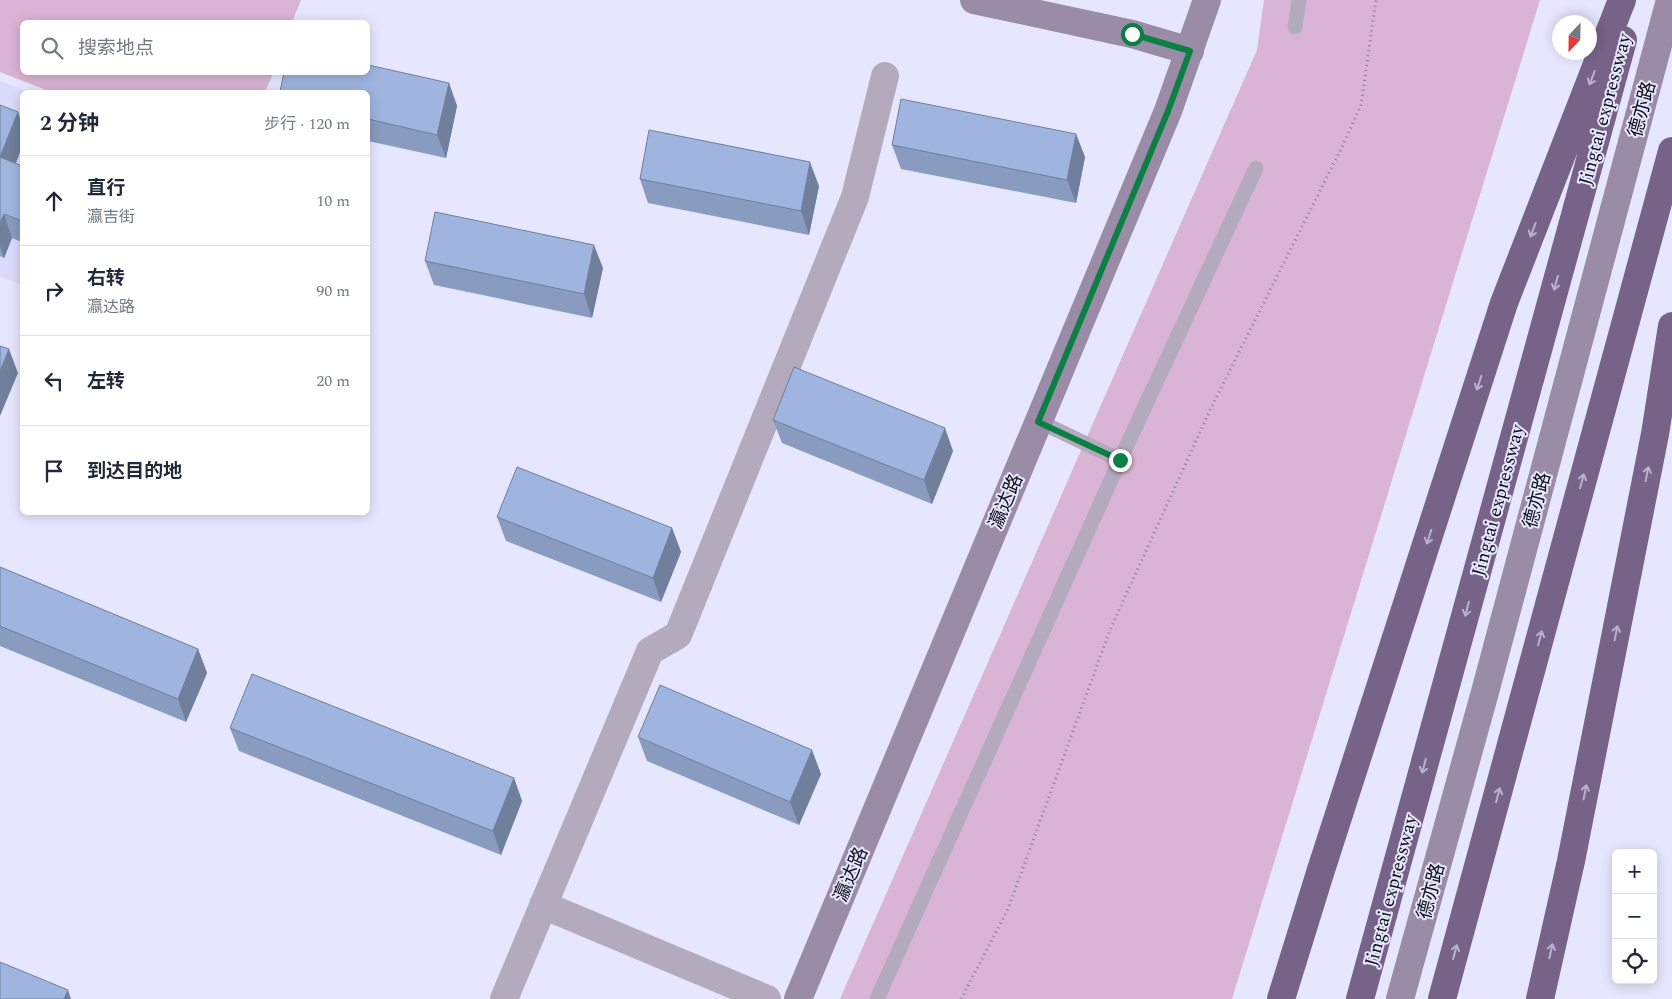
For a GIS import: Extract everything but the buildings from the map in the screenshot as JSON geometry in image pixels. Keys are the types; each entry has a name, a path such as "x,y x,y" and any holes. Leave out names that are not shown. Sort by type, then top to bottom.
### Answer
{"highway":[{"path":"1281,999 1504,303 1622,0"},
{"name":"Jingtai expressway","path":"1360,999 1634,0"},
{"path":"1442,999 1672,150"},
{"path":"1540,999 1571,861 1650,464 1672,326"}],"street":[{"path":"974,0 1132,34 1190,51"},
{"name":"瀛达路","path":"798,999 1168,111 1207,0"},
{"name":"德亦路","path":"1400,999 1490,672 1670,0"},
{"path":"504,999 650,651 678,635 855,197 885,76"},
{"path":"543,905 767,999"}],"lane":[{"path":"1295,27 1299,0"},
{"path":"878,999 1120,460 1256,168"},
{"path":"1038,422 1120,460"}],"path":[{"path":"961,999 1008,908 1110,630 1210,410 1343,145 1361,105 1376,0"}],"shaded area":[{"path":"0,0 301,0 293,20 20,20 20,75 272,75 266,90 46,90 0,72"},
{"path":"1264,0 1540,0 1232,999 840,999 1257,50"},
{"path":"0,81 23,90 20,90 20,284 0,276"}],"route":[{"path":"1120,460 1038,422 1168,111 1190,51 1132,34"}]}
